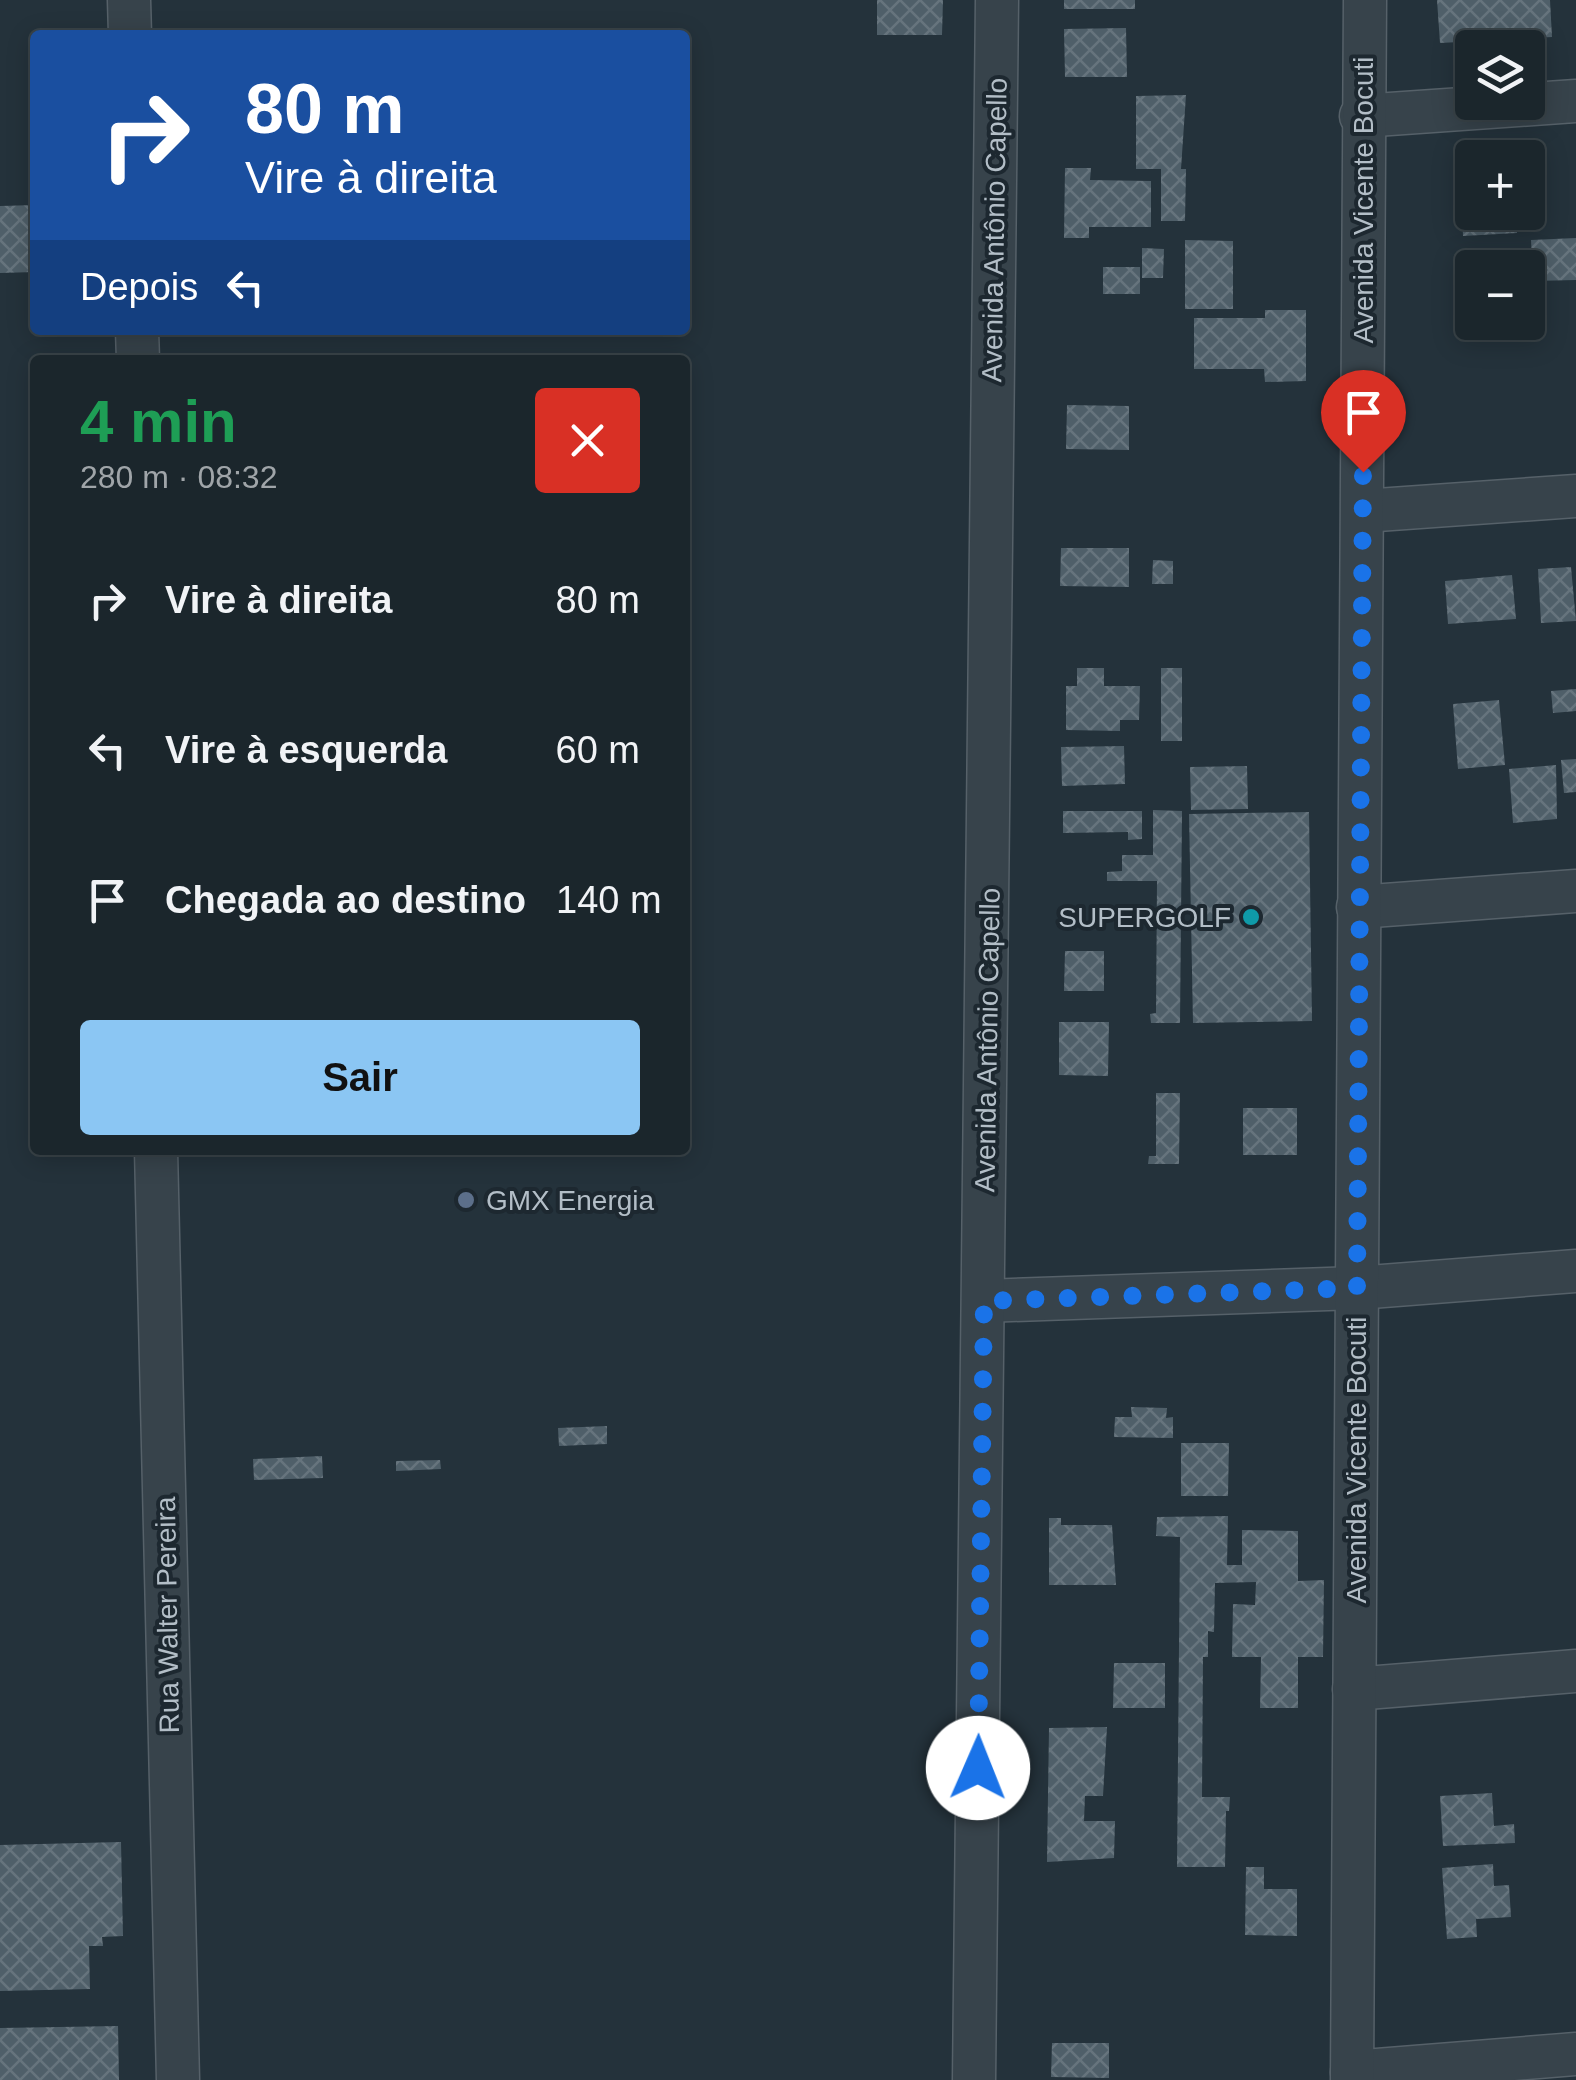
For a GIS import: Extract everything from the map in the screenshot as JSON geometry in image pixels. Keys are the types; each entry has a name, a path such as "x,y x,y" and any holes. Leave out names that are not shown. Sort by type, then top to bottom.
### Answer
{"street":[{"path":"129,0 130,30"},
{"name":"Avenida Antônio Capello","path":"974,2080 997,0"},
{"name":"Avenida Vicente Bocuti","path":"1352,2076 1365,0"},
{"path":"1362,116 1576,101"},
{"path":"1363,511 1576,496"},
{"path":"1358,907 1576,891"},
{"name":"Rua Walter Pereira","path":"156,1155 178,2080"},
{"path":"984,1301 1357,1288 1576,1272"},
{"path":"1354,1690 1576,1670"},
{"path":"1352,2076 1576,2054"}],"building":[{"path":"877,0 943,0 942,35 877,35"},
{"path":"1064,0 1135,0 1135,9 1064,9"},
{"path":"1437,0 1550,0 1552,37 1545,37 1545,30 1455,30 1455,42 1440,43"},
{"path":"1126,28 1127,77 1065,77 1064,29"},
{"path":"1186,95 1181,169 1186,169 1185,221 1161,221 1161,169 1136,169 1136,96"},
{"path":"1065,168 1091,168 1090,180 1151,181 1151,227 1089,227 1089,238 1064,238"},
{"path":"30,205 30,272 0,273 0,206"},
{"path":"1463,230 1517,233 1463,236"},
{"path":"1576,238 1576,280 1545,281 1545,250 1531,250 1531,240"},
{"path":"1185,240 1233,241 1233,309 1185,309"},
{"path":"1142,248 1164,249 1163,278 1142,278"},
{"path":"1103,267 1140,267 1140,294 1103,294"},
{"path":"1265,310 1306,310 1306,381 1265,382 1264,369 1194,369 1194,318 1265,318"},
{"path":"1067,405 1129,406 1129,450 1066,449"},
{"path":"1061,548 1129,548 1129,587 1060,586"},
{"path":"1153,560 1173,561 1173,584 1152,584"},
{"path":"1571,567 1576,621 1541,623 1538,569"},
{"path":"1512,575 1516,619 1448,624 1445,581"},
{"path":"1077,668 1104,668 1104,686 1140,686 1139,720 1120,720 1120,731 1066,730 1066,686 1077,686"},
{"path":"1161,668 1182,668 1182,741 1161,741"},
{"path":"1576,689 1576,711 1553,713 1551,691"},
{"path":"1499,700 1505,765 1458,769 1453,704"},
{"path":"1124,746 1125,784 1062,786 1061,747"},
{"path":"1576,759 1576,792 1564,793 1561,760"},
{"path":"1556,765 1557,819 1513,823 1509,769"},
{"path":"1247,766 1248,809 1191,810 1190,767"},
{"path":"1153,810 1182,811 1180,1023 1151,1023 1150,1014 1156,1013 1157,881 1107,881 1107,872 1122,871 1122,855 1153,855"},
{"path":"1063,811 1142,811 1142,839 1128,840 1128,832 1063,833"},
{"name":"SUPERGOLF","path":"1309,812 1312,1021 1193,1023 1189,814"},
{"path":"1065,951 1104,951 1104,991 1064,991"},
{"path":"1059,1022 1109,1022 1108,1076 1059,1075"},
{"path":"1156,1093 1180,1093 1179,1164 1148,1164 1149,1156 1156,1156"},
{"path":"1243,1108 1297,1108 1297,1155 1243,1155"},
{"path":"1131,1407 1167,1408 1166,1418 1173,1417 1173,1438 1114,1437 1115,1417 1132,1417"},
{"path":"607,1426 607,1444 559,1446 558,1428"},
{"path":"1181,1443 1229,1443 1228,1496 1181,1496"},
{"path":"322,1456 323,1478 254,1480 253,1459"},
{"path":"440,1460 441,1469 396,1471 396,1461"},
{"path":"1228,1516 1227,1565 1242,1565 1242,1530 1298,1531 1298,1581 1324,1580 1323,1657 1298,1657 1298,1708 1260,1708 1261,1657 1232,1657 1233,1604 1255,1605 1256,1582 1215,1583 1214,1632 1208,1631 1208,1657 1203,1657 1202,1797 1230,1797 1225,1867 1177,1867 1180,1537 1156,1536 1157,1517"},
{"path":"1049,1518 1061,1518 1061,1525 1112,1525 1116,1585 1049,1585"},
{"path":"1114,1663 1165,1663 1165,1708 1113,1708"},
{"path":"1107,1727 1103,1796 1085,1796 1084,1821 1115,1821 1114,1858 1047,1862 1049,1728"},
{"path":"1492,1793 1494,1826 1514,1824 1515,1843 1443,1846 1440,1796"},
{"path":"121,1842 123,1936 102,1937 103,1946 89,1946 90,1989 0,1991 0,1845"},
{"path":"1493,1864 1494,1886 1509,1885 1511,1917 1476,1919 1477,1937 1447,1939 1442,1868"},
{"path":"1246,1867 1264,1867 1264,1889 1297,1889 1297,1936 1245,1935"},
{"path":"118,2026 119,2080 0,2080 0,2028"},
{"path":"1052,2043 1109,2043 1109,2078 1051,2077"}],"place":[{"name":"SUPERGOLF","path":"1251,917"},
{"name":"GMX Energia","path":"466,1200"}],"route":[{"path":"978,1768 984,1301 1357,1288 1363,472"}]}
